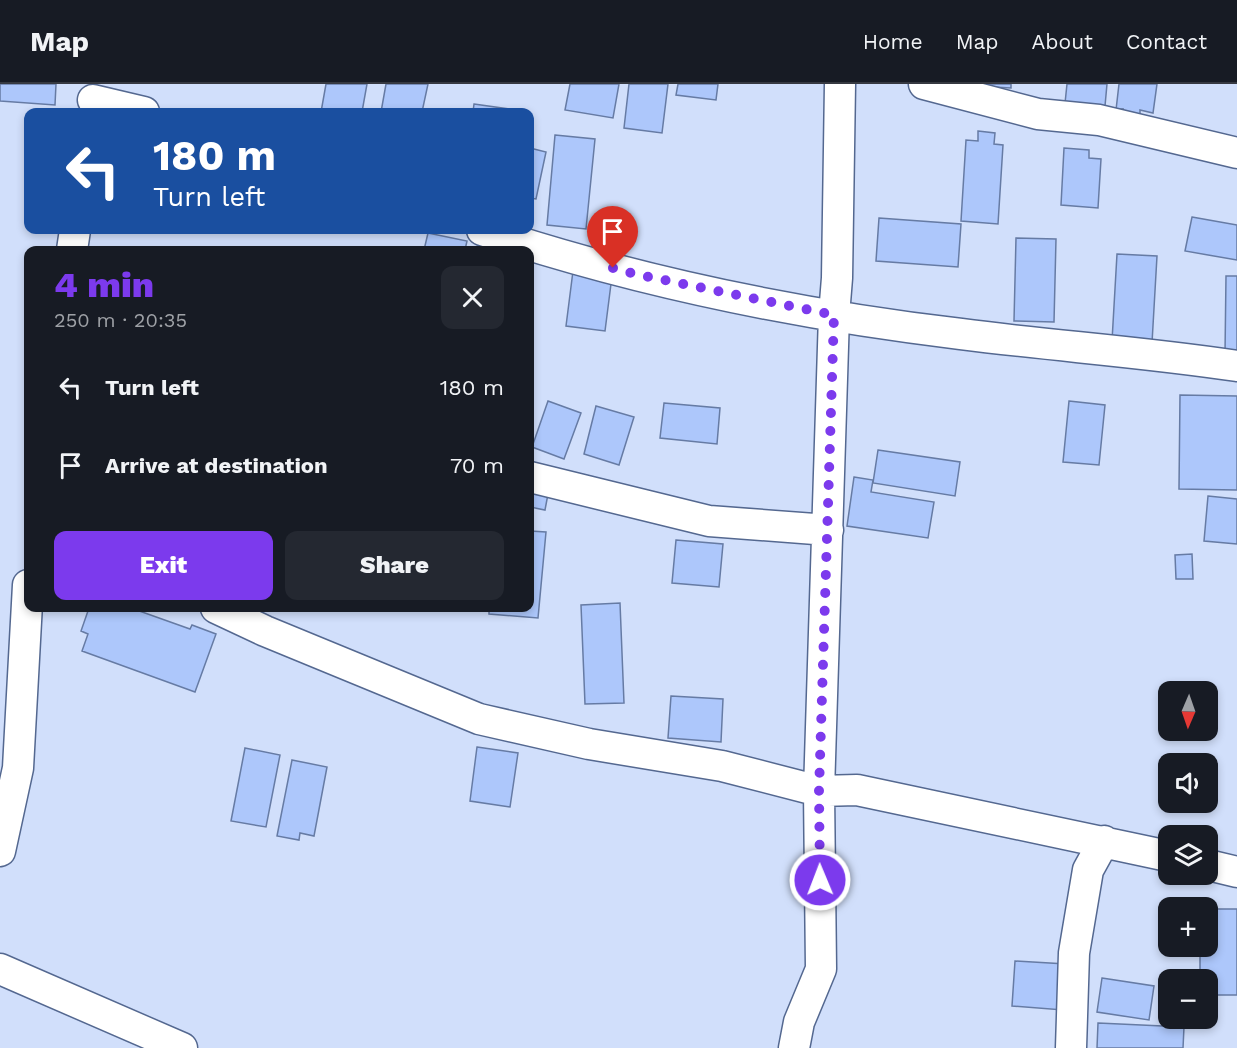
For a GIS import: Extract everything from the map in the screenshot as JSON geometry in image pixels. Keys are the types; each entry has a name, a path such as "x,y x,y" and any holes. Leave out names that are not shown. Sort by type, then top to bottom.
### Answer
{"street":[{"path":"794,1048 799,1022 821,969 819,791 837,278 840,84"},
{"path":"924,84 1038,114 1099,120 1237,153"},
{"path":"94,99 129,108"},
{"path":"496,234 635,274 834,315 961,334 1157,354 1237,366"},
{"path":"534,478 709,521 828,530"},
{"path":"0,851 18,768 27,612"},
{"path":"225,612 265,631 479,719 589,744 722,766 819,791 857,790 1158,854"},
{"path":"1071,1048 1074,953 1088,870 1104,841"},
{"path":"1218,867 1237,872"},
{"path":"0,969 182,1048"}],"building":[{"path":"0,84 56,84 55,105 0,101"},
{"path":"326,84 367,84 363,108 322,108"},
{"path":"386,84 428,84 423,108 382,108"},
{"path":"570,84 619,84 613,118 565,110"},
{"path":"629,84 668,84 662,133 624,128"},
{"path":"678,84 718,84 716,100 676,95"},
{"path":"975,84 1011,84 1011,88 975,86"},
{"path":"1067,84 1107,84 1104,117 1064,113"},
{"path":"1119,84 1157,84 1153,113 1140,110 1140,116 1122,116 1123,109 1116,110"},
{"path":"474,104 502,108 474,108"},
{"path":"978,131 995,133 994,144 1003,145 998,224 961,221 966,140 978,141"},
{"path":"555,135 595,139 586,229 547,225"},
{"path":"1064,148 1089,150 1089,158 1101,159 1098,208 1061,205"},
{"path":"534,149 546,152 536,199 534,199"},
{"path":"1192,217 1237,225 1237,260 1185,251"},
{"path":"879,218 961,224 958,267 876,261"},
{"path":"428,234 467,241 466,246 425,246"},
{"path":"1016,238 1056,239 1054,322 1014,321"},
{"path":"1117,254 1157,256 1152,343 1112,341"},
{"path":"573,271 612,276 605,331 566,326"},
{"path":"1226,276 1237,276 1237,355 1225,354"},
{"path":"1180,395 1237,396 1237,490 1179,489"},
{"path":"548,401 581,413 564,459 534,448 534,441"},
{"path":"1069,401 1105,405 1099,465 1063,462"},
{"path":"664,403 720,408 717,444 660,438"},
{"path":"596,406 634,417 619,465 584,454"},
{"path":"878,450 960,462 955,496 873,483"},
{"path":"854,477 873,480 871,492 934,502 928,538 847,526"},
{"path":"534,491 548,494 545,510 534,508"},
{"path":"1208,496 1237,499 1237,544 1204,541"},
{"path":"534,531 546,532 538,618 489,614 489,612 534,612"},
{"path":"676,540 723,544 719,587 672,583"},
{"path":"1192,554 1193,579 1176,579 1175,555"},
{"path":"620,603 624,703 585,704 581,605"},
{"path":"88,612 142,612 190,629 192,625 216,634 195,692 82,651 88,634 81,631"},
{"path":"671,696 723,699 721,742 668,738"},
{"path":"477,747 518,753 510,807 470,801"},
{"path":"245,748 280,755 266,827 231,821"},
{"path":"292,760 327,767 314,836 300,833 299,840 277,836"},
{"path":"1218,909 1237,909 1237,995 1218,995 1218,969 1200,969 1200,957 1218,957"},
{"path":"1015,961 1066,964 1063,1010 1012,1006"},
{"path":"1102,978 1154,986 1149,1020 1097,1012"},
{"path":"1098,1023 1158,1026 1158,1029 1184,1029 1183,1048 1097,1048"}],"route":[{"path":"613,268 735,296 834,315 819,791 820,880"}]}
